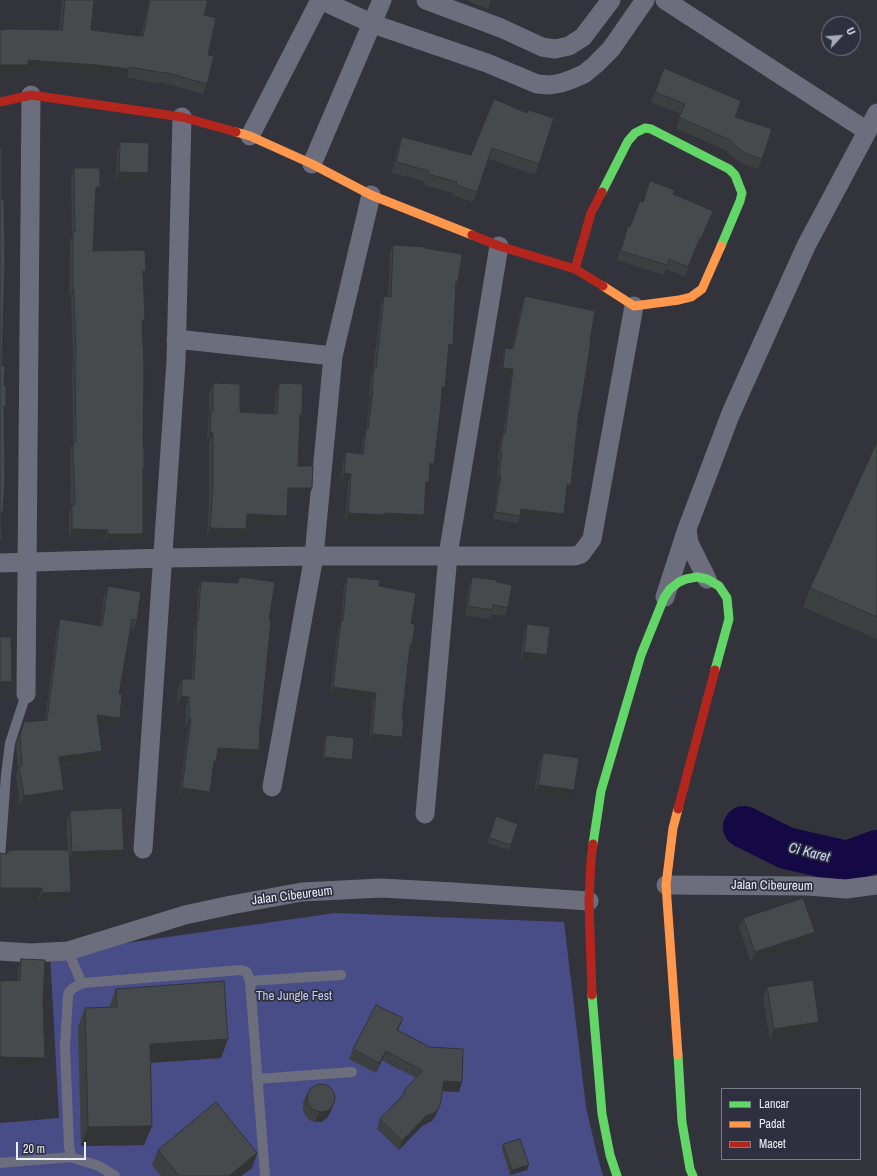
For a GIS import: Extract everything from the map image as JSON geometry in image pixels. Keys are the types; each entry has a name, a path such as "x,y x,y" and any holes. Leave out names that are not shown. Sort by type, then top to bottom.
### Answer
{"street":[{"path":"250,136 320,0 373,24 488,63 537,84 550,85 570,80 584,74 595,65 611,49 645,0"},
{"path":"312,164 382,0"},
{"path":"426,0 501,28 542,47 554,49 569,46 583,37 611,0"},
{"path":"664,0 867,131"},
{"path":"0,102 31,95 182,117 250,136 312,164 370,195 499,246 575,269 634,306 679,300 691,297 702,289 740,201 742,193 735,175 729,169 651,129 646,128 635,133 628,141 591,213 575,269"},
{"path":"26,694 31,95"},
{"path":"617,1176 610,1155 602,1114 593,1014 590,902 591,860 601,791 641,655 664,598 687,529 731,413 806,246 877,114"},
{"path":"143,849 176,339 182,117"},
{"path":"272,787 314,556 333,356 370,195"},
{"path":"424,814 448,555 499,246"},
{"path":"0,563 163,558 448,555 574,556 581,554 592,539 634,306"},
{"path":"176,339 333,356"},
{"path":"687,529 689,543 707,579"},
{"path":"664,598 670,589 679,582 693,577 707,579 722,590 728,602 729,619 673,828 666,885 682,1122 690,1174"},
{"name":"Jalan Cibeureum","path":"666,885 808,886 846,889 877,885"},
{"name":"Jalan Cibeureum","path":"0,950 30,953 68,951 186,915 302,892 381,888 590,902"}],"lane":[{"path":"0,858 6,775 10,743 26,694"},
{"path":"68,951 83,983"},
{"path":"71,1156 68,1146 65,1047 69,992 73,988 83,983 241,970 247,972 250,981 265,1176"},
{"path":"250,981 341,975"},
{"path":"257,1079 352,1072"},
{"path":"0,1163 71,1156 99,1166 115,1176"}],"green space":[{"name":"The Jungle Fest","path":"335,913 564,922 586,1107 603,1176 241,1176 251,1167 161,1176 0,1176 0,1123 59,1118 50,954","holes":["399,1028 393,1040 400,1070 382,1060"]}],"building":[{"path":"65,0 94,0 91,30 143,36 150,0 208,0 204,15 216,18 208,55 214,56 207,84 164,72 130,67 129,69 28,60 28,65 0,65 0,30 62,30"},
{"path":"664,68 741,101 735,117 772,129 762,159 745,153 732,144 732,141 679,117 685,104 655,92"},
{"path":"494,99 527,113 528,110 554,118 539,164 492,148 477,192 456,185 457,182 428,174 429,171 396,162 402,137 471,155"},
{"path":"120,142 149,143 148,173 119,172"},
{"path":"0,148 2,148 2,200 4,200 5,258 2,366 5,366 4,386 6,386 6,406 4,406 5,481 3,512 1,512 2,541 0,541"},
{"path":"74,168 100,168 100,187 96,187 93,251 145,250 146,271 143,271 145,320 142,320 144,365 143,534 108,534 108,530 72,529 72,505 75,505 73,443 76,442 76,357 73,290 73,232 75,232"},
{"path":"650,181 675,190 673,194 713,211 688,267 669,259 667,265 621,251 628,226 630,227 640,201 643,202"},
{"path":"393,245 424,247 462,254 458,282 456,281 453,345 449,344 445,387 442,387 434,464 430,463 429,482 426,482 424,515 348,513 351,474 344,473 346,452 363,454 366,429 368,429 373,391 374,368 376,368 384,296 391,297"},
{"path":"525,296 595,311 579,410 571,485 567,485 564,514 521,509 520,516 495,512 501,476 499,475 502,453 500,453 503,434 505,434 513,369 503,368 505,348 513,349"},
{"path":"213,383 240,384 240,412 277,414 279,383 303,384 298,466 313,466 312,488 288,488 287,516 247,514 246,529 210,528 213,487 213,433 210,433 211,411 213,411"},
{"path":"877,442 877,617 810,588"},
{"path":"239,577 275,582 269,620 271,620 260,723 259,750 218,748 216,762 214,761 210,792 182,788 191,719 189,719 189,697 181,696 182,679 194,679 201,581 238,583"},
{"path":"347,577 380,580 379,586 416,593 411,624 415,624 412,644 410,644 402,719 404,719 402,737 372,734 376,693 333,687 341,620 343,621"},
{"path":"472,577 497,580 496,582 512,585 508,608 493,605 492,610 468,606"},
{"path":"108,586 141,592 137,620 132,619 119,694 122,694 120,718 97,715 102,751 59,757 64,790 24,796 19,766 22,766 20,735 24,722 47,720 60,619 102,626"},
{"path":"527,624 550,627 547,655 524,652"},
{"path":"0,637 11,637 12,682 0,682"},
{"path":"326,735 354,738 352,760 324,757"},
{"path":"543,753 579,758 574,790 538,785"},
{"path":"122,808 124,850 72,852 70,811"},
{"path":"496,816 518,824 511,845 489,838"},
{"path":"10,850 69,850 71,892 42,893 42,888 0,888 0,853 6,854"},
{"path":"803,898 815,932 755,952 743,918"},
{"path":"21,959 45,960 43,1002 45,1058 0,1057 0,981 20,980"},
{"path":"813,980 819,1022 774,1029 767,987"},
{"path":"224,981 228,1039 150,1044 152,1126 88,1127 85,1008 117,1007 116,989"},
{"path":"376,1005 403,1018 397,1030 430,1047 463,1049 462,1082 444,1081 440,1105 436,1112 426,1116 402,1141 380,1119 403,1095 406,1088 423,1071 386,1051 379,1063 353,1049"},
{"path":"321,1084 331,1088 335,1098 331,1108 321,1112 311,1108 307,1098 311,1088"},
{"path":"216,1102 257,1153 229,1176 179,1176 158,1150"},
{"path":"520,1139 529,1165 512,1170 503,1144"}],"waterway":[{"name":"Ci Karet","path":"744,827 786,848 847,862 877,851"}],"traffic: fast":[{"path":"602,192 628,141 635,133 645,128 651,129 729,169 735,175 742,193 721,246"},
{"path":"593,844 601,791 641,655 664,598 670,589 686,579 697,577 707,579 719,586 727,598 729,619 715,670"},
{"path":"592,995 602,1114 610,1155 617,1176"},
{"path":"678,1055 682,1122 690,1169 693,1176"}],"traffic: slow":[{"path":"236,132 250,136 312,164 371,195 472,235"},
{"path":"603,286 634,306 691,297 702,289 721,246"},
{"path":"678,809 673,828 666,885 678,1055"}],"traffic: jam":[{"path":"0,102 31,95 182,117 236,132"},
{"path":"575,269 591,213 602,192"},
{"path":"472,235 499,246 575,269 603,286"},
{"path":"678,809 715,670"},
{"path":"592,995 589,901 593,844"}]}
